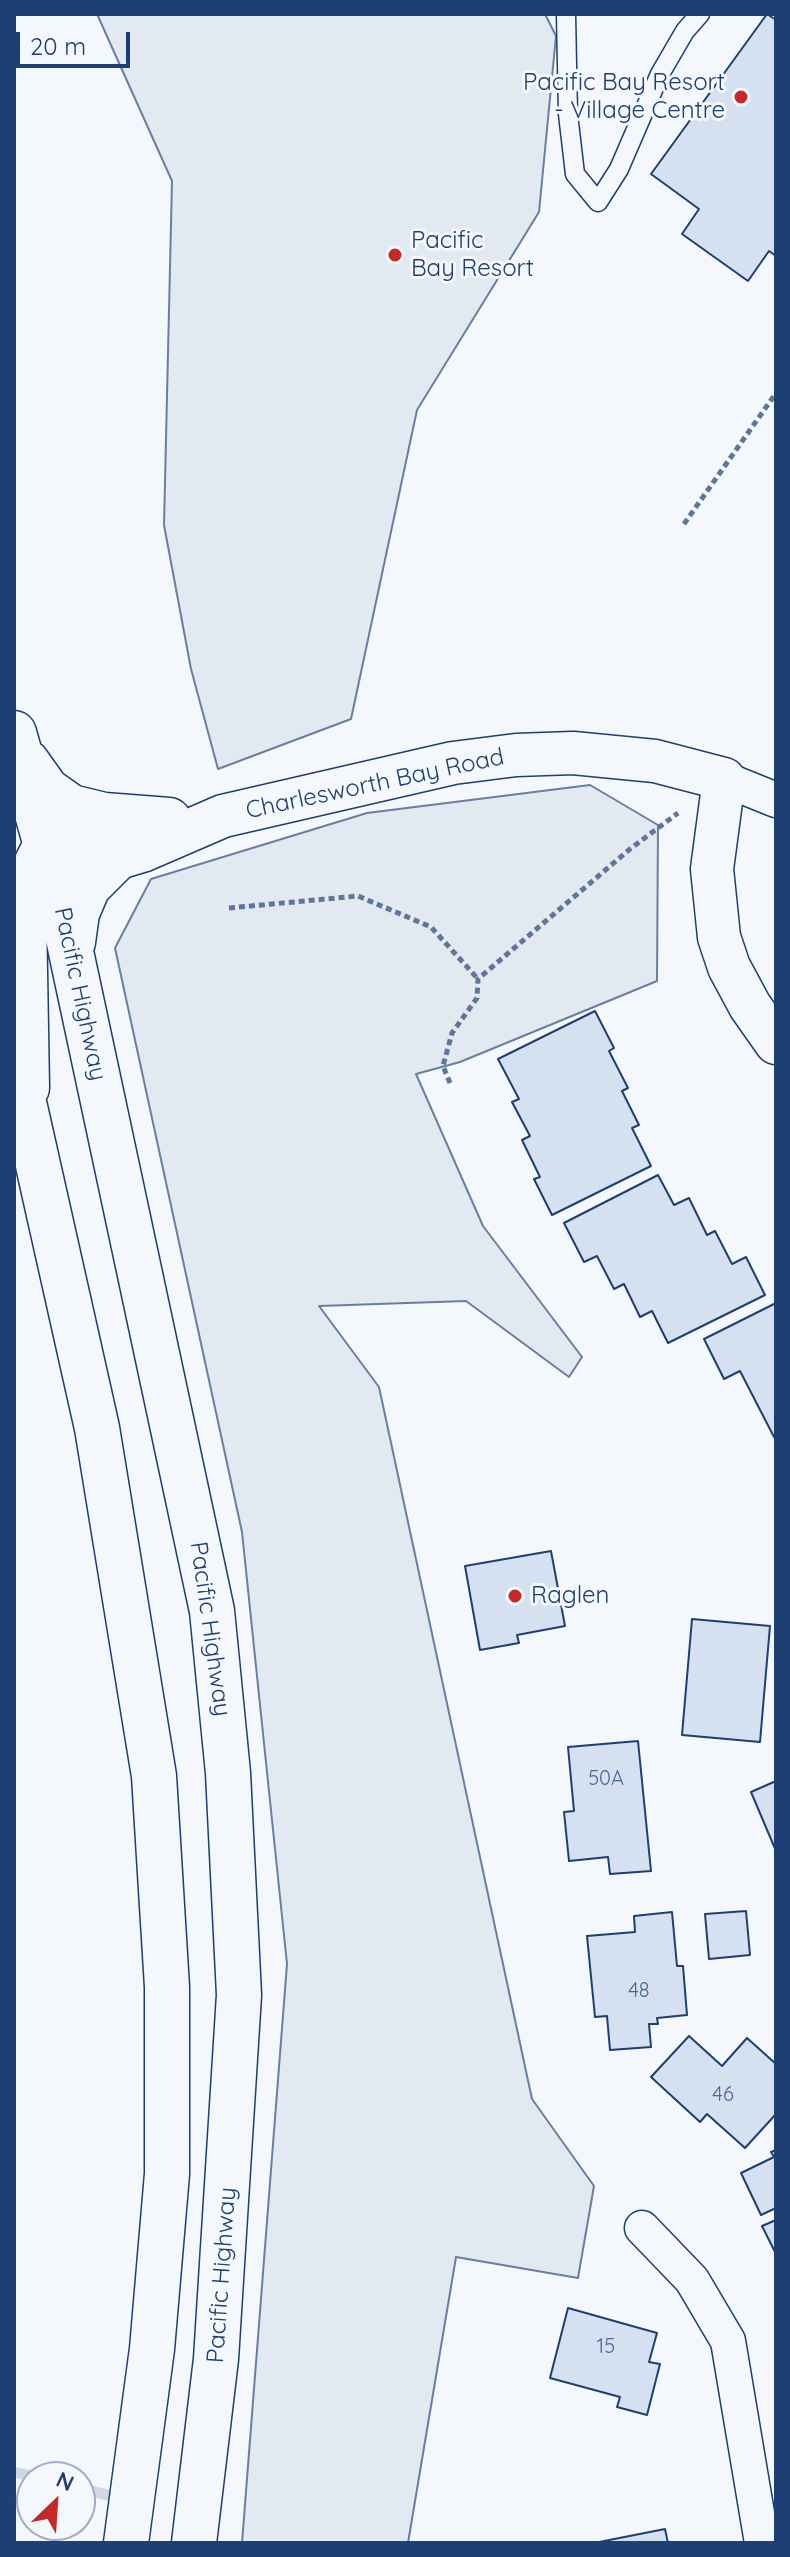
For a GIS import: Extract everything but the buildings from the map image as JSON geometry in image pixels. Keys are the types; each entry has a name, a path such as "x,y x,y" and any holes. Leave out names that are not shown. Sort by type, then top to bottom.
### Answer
{"highway":[{"path":"17,741 47,790 71,807 104,815 169,820"},
{"name":"Pacific Highway","path":"17,741 38,856 72,956 212,1611 228,1773 239,1995 216,2359 194,2543"},
{"path":"27,1114 24,913 38,856"},
{"path":"72,956 77,913 88,887 117,858"},
{"path":"14,1058 97,1428 154,1776 167,1987 167,2174 152,2349 126,2543"}],"street":[{"name":"Charlesworth Bay Road","path":"38,856 117,858 223,816 386,777 516,755 573,753 630,758 724,779"},
{"path":"776,800 724,779 712,869 719,937 750,1006 776,1043"},
{"name":"Charlesworth Bay Road","path":"38,856 119,826 223,816"},
{"path":"642,2228 692,2280 728,2341 762,2543"}],"lane":[{"path":"566,14 568,114 575,174 598,202 613,181 660,74 685,31 700,14"}],"path":[{"path":"684,524 776,393"},
{"path":"478,979 630,849"},
{"path":"229,908 358,896 431,927 478,979 477,998 452,1033 443,1066 450,1083"}],"shaded area":[{"path":"97,14 545,14 556,36 539,212 417,410 351,719 218,769 191,669 164,525 172,181"},
{"path":"590,785 658,825 657,981 460,1062 416,1074 483,1226 582,1357 569,1377 466,1301 319,1306 379,1387 532,2099 594,2186 578,2278 456,2257 408,2543 242,2543 287,1964 242,1532 115,948 151,879 367,813"}],"waterway":[{"path":"96,2492 115,2497"}],"place":[{"name":"Pacific Bay Resort - Village Centre","path":"741,97"},
{"name":"Pacific Bay Resort","path":"395,255"},
{"name":"Raglen","path":"515,1596"}]}
